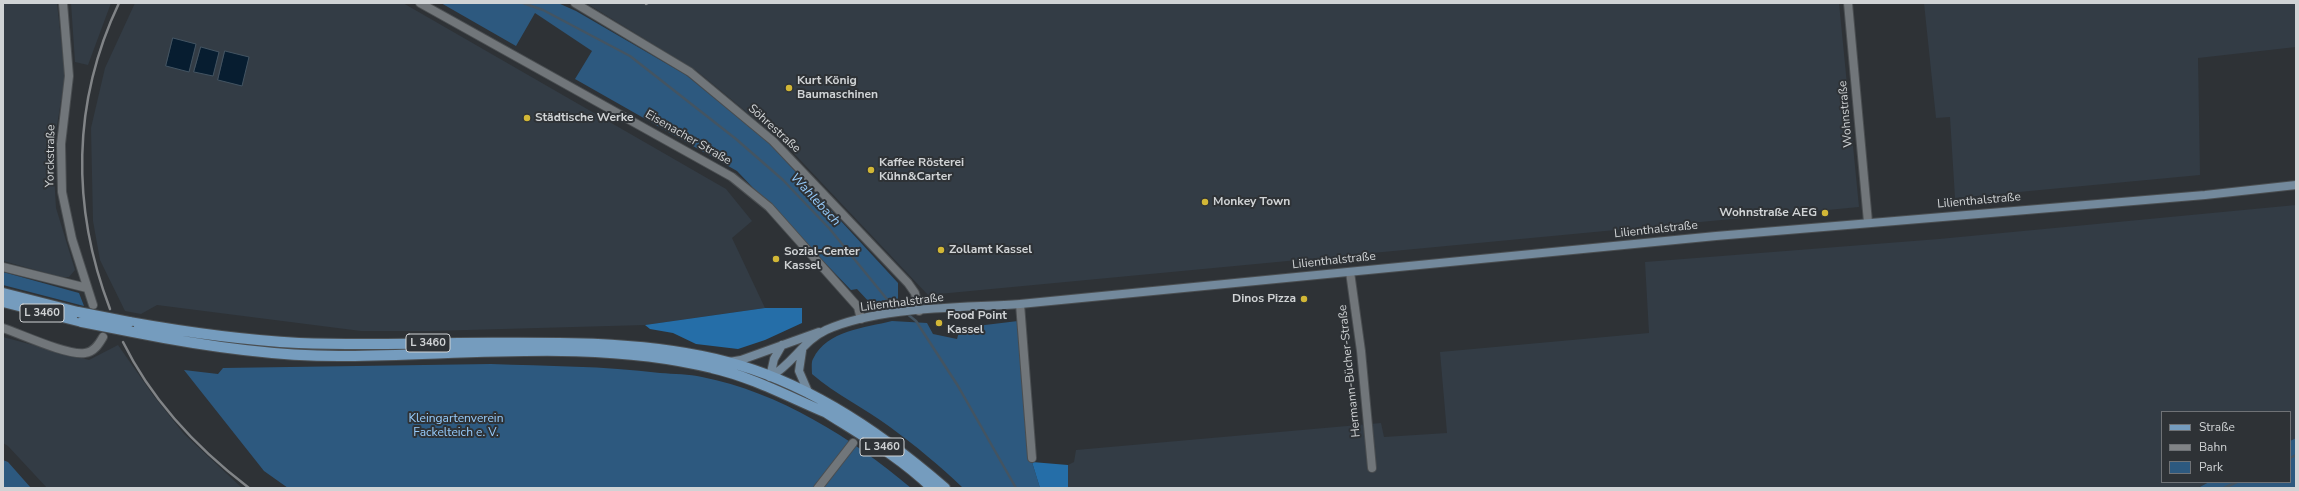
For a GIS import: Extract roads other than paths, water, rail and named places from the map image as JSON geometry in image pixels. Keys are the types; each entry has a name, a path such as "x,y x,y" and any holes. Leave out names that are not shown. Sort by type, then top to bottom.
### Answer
{"main road":[{"name":"Lilienthalstraße","path":"770,377 786,367 802,350 825,330 861,319 900,313 1020,304 1868,222 2205,195 2296,185"},
{"name":"L 3460","path":"3,293 78,312 172,340 282,353 347,356 545,352 622,354 689,363 713,368 755,381 827,413 899,459 932,488"},
{"name":"L 3460","path":"3,302 82,322 300,343 545,342 616,345 727,362 770,377 810,395 890,443 945,488"},
{"path":"727,362 740,360 825,330"},
{"path":"770,377 774,359 783,344"},
{"path":"802,350 799,371 810,395"},
{"path":"755,381 770,377 827,413"}],"street":[{"name":"Yorckstraße","path":"63,3 69,76 61,144 62,192 72,239 93,306"},
{"name":"Eisenacher Straße","path":"420,3 732,178 769,207 858,307 861,319"},
{"name":"Söhrestraße","path":"576,3 690,72 773,141 908,283 915,292 916,311"},
{"name":"Wohnstraße","path":"1848,3 1868,222"},
{"path":"3,267 88,288"},
{"name":"Hermann-Bücher-Straße","path":"1350,272 1361,351 1372,468"},
{"path":"1020,304 1032,458"},
{"path":"3,328 79,353 92,351 103,337"},
{"path":"818,488 853,443"}],"waterway":[{"name":"Wahlebach","path":"523,3 543,10 630,56 736,139 783,180 829,228 886,298 901,309"},
{"name":"Wahlebach","path":"906,313 916,321 958,386 1016,488"},
{"name":"Wahlebach","path":"2291,458 2296,455"},
{"name":"Wahlebach","path":"2224,488 2235,483"}],"railway":[{"path":"110,309 97,271 88,232 83,193 82,155 85,116 92,78 104,40 119,3"},
{"path":"123,342 147,383 177,422 212,457 249,488"}],"place":[{"name":"Kurt König Baumaschinen","path":"789,88"},
{"name":"Städtische Werke","path":"527,118"},
{"name":"Kaffee Rösterei Kühn&Carter","path":"871,170"},
{"name":"Monkey Town","path":"1205,202"},
{"name":"Wohnstraße AEG","path":"1825,213"},
{"name":"Zollamt Kassel","path":"941,250"},
{"name":"Sozial-Center Kassel","path":"776,259"},
{"name":"Dinos Pizza","path":"1304,299"},
{"name":"Food Point Kassel","path":"939,323"}],"park label":[{"name":"Kleingartenverein Fackelteich e. V.","path":"456,426"}]}
